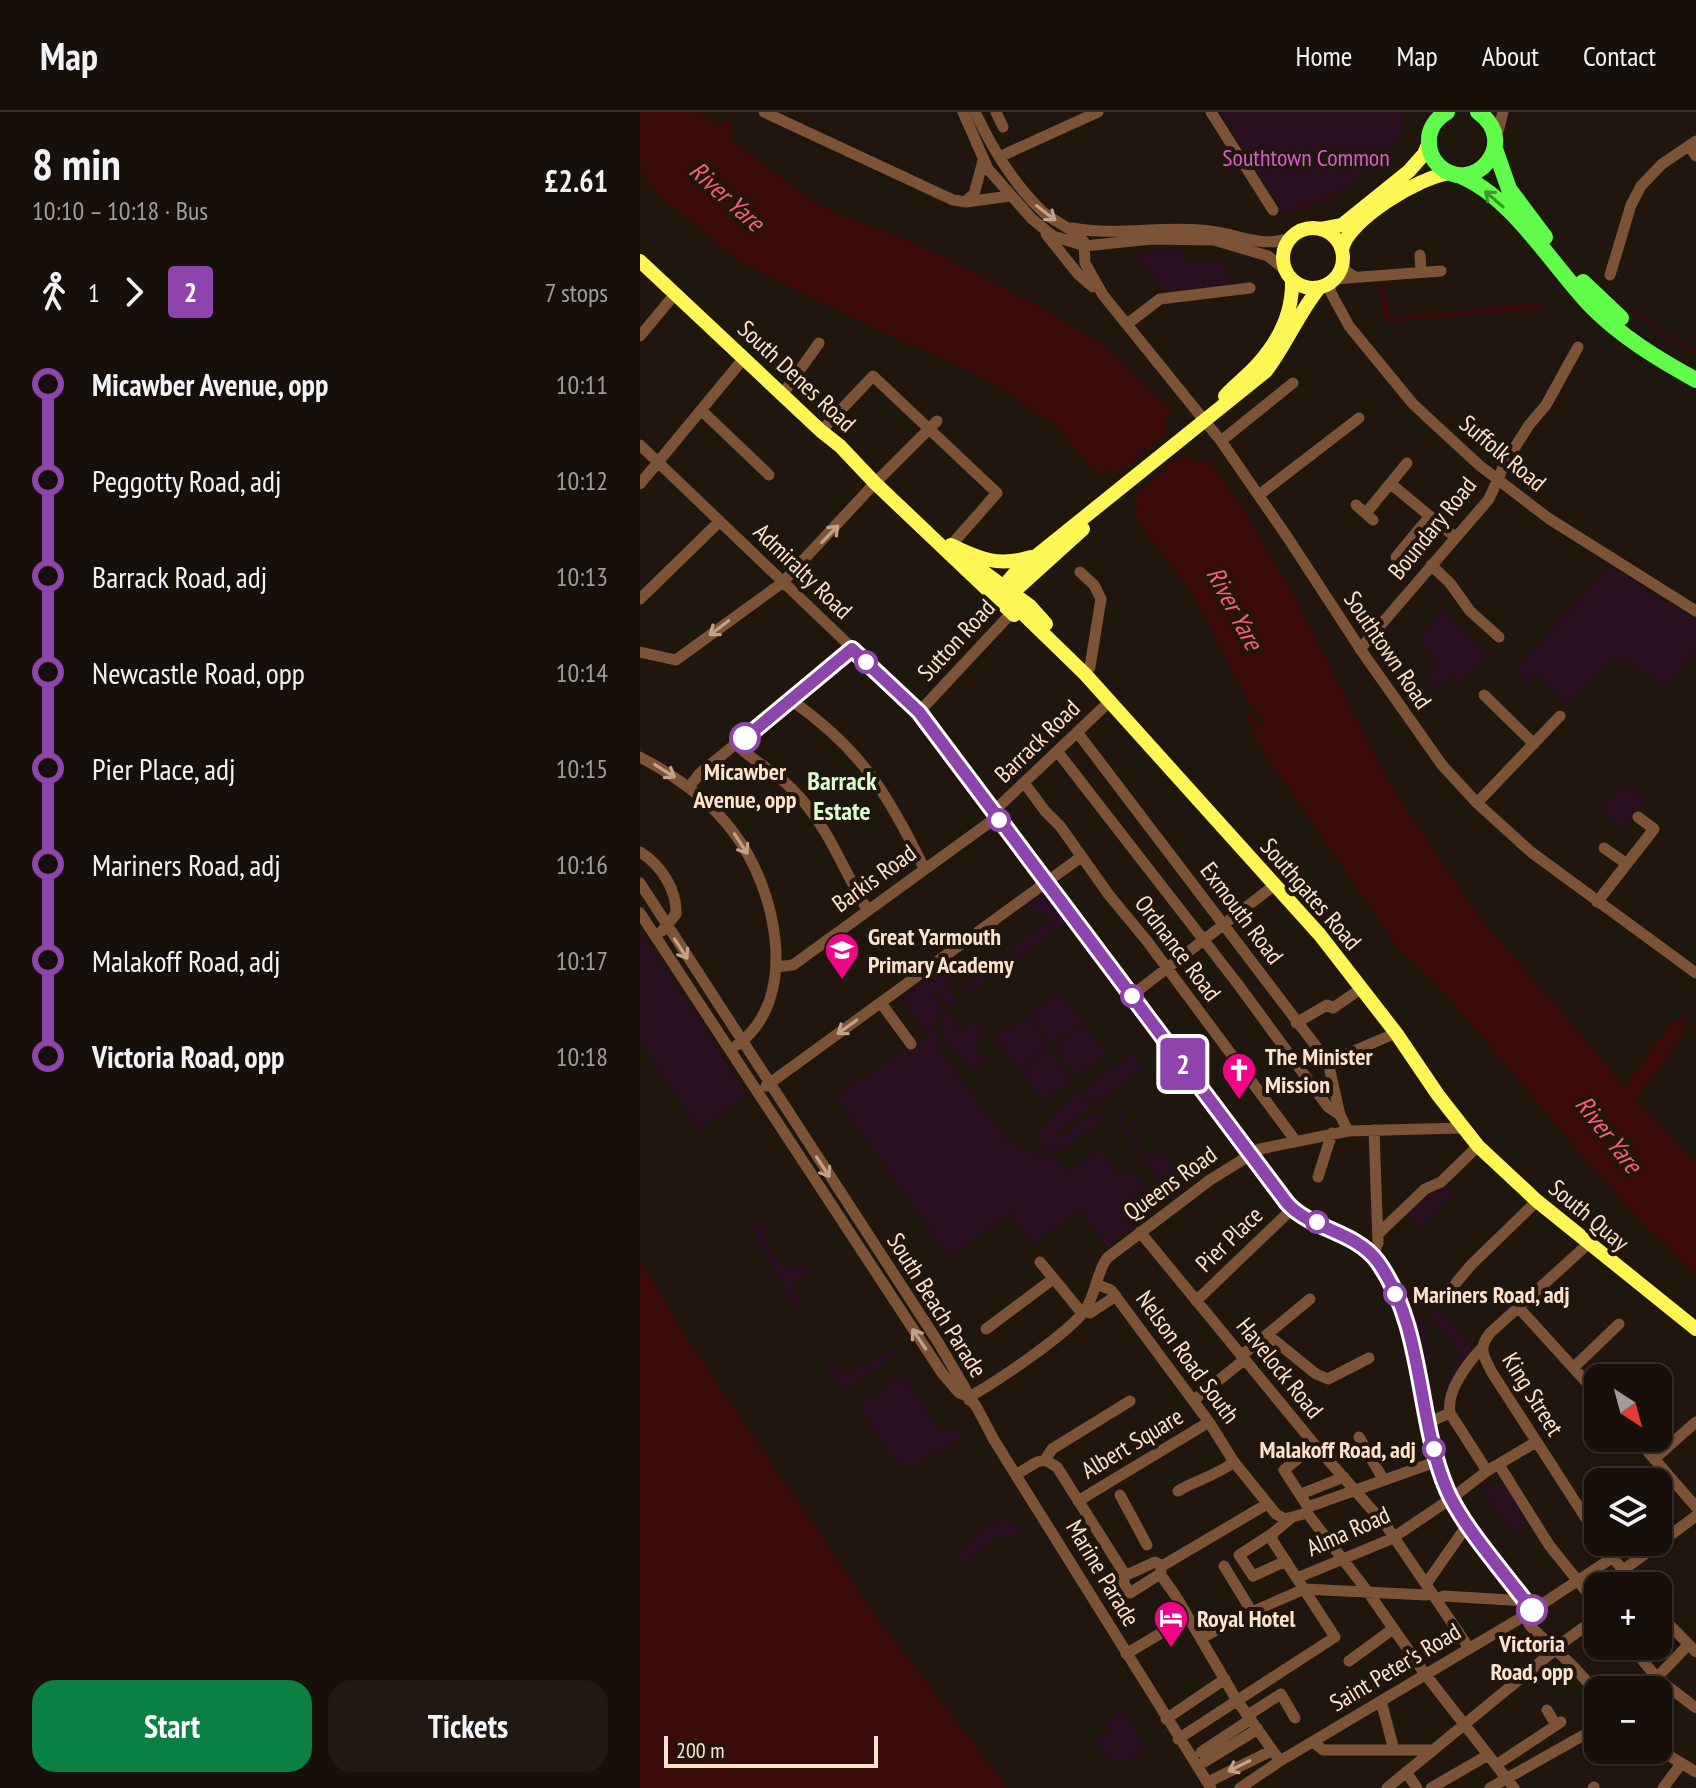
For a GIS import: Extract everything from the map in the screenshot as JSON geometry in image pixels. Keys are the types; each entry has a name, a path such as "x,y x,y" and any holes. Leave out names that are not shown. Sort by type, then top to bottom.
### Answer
{"highway":[{"path":"1427,112 1434,160 1454,174 1473,180 1503,206 1603,316 1660,360 1696,380"},
{"path":"1429,137 1434,123 1447,112"},
{"path":"1478,112 1492,125 1509,189 1546,239 1591,291 1656,345 1696,369"},
{"path":"1454,174 1477,172 1485,166 1496,145"}],"main road":[{"path":"1213,412 1271,347 1288,312 1289,275 1283,254 1290,238 1304,229 1342,225 1409,171 1424,154 1429,137"},
{"path":"1007,591 1009,580 1077,521 1100,506 1266,371 1289,338 1303,308 1328,283 1342,257 1349,232 1414,183 1454,174"},
{"path":"1321,229 1338,241 1342,257"},
{"name":"South Denes Road","path":"640,261 922,526 1007,591 1110,701"},
{"path":"1289,275 1304,287 1328,283"},
{"path":"1021,605 1022,589 1028,580 1084,528 1100,506"},
{"path":"948,548 985,561 1001,563 1039,554"},
{"name":"South Denes Road","path":"948,548 986,588 1021,605"},
{"path":"1007,591 1028,580"},
{"name":"South Denes Road","path":"986,588 995,592 1007,591"},
{"name":"Southgates Road","path":"1110,701 1276,884 1362,988 1462,1128"},
{"name":"South Quay","path":"1462,1128 1537,1201 1696,1329"}],"street":[{"path":"764,112 939,195 966,202 1010,196"},
{"name":"Southtown Road","path":"963,112 983,161 1078,274 1103,295"},
{"path":"975,112 999,157 1035,205 1068,227 1099,233 1173,229 1217,232 1268,244 1290,238"},
{"path":"996,112 1003,127"},
{"path":"999,157 1098,112"},
{"path":"1211,112 1273,210"},
{"path":"1496,145 1503,112"},
{"path":"1610,275 1631,205 1641,186 1662,164 1694,147"},
{"path":"966,202 974,194 983,161"},
{"path":"1068,227 1082,243"},
{"path":"1042,229 1060,239 1082,243 1151,239 1214,240 1268,256 1289,275"},
{"path":"1092,286 1076,261 1082,243 1099,233"},
{"name":"Southtown Road","path":"1082,243 1085,263 1103,295 1221,441 1421,738 1477,803 1531,852 1696,973"},
{"path":"1420,255 1421,272"},
{"path":"1342,257 1346,271 1356,277"},
{"path":"1328,283 1356,277 1441,271"},
{"name":"Suffolk Road","path":"1328,283 1349,326 1413,404 1479,465 1548,518 1696,611"},
{"path":"1127,324 1160,299 1243,292"},
{"path":"640,336 675,294"},
{"path":"782,395 819,343"},
{"name":"Boundary Road","path":"1360,649 1489,499 1529,425 1546,405 1578,347"},
{"path":"640,484 744,358"},
{"path":"821,431 873,376 997,493 948,548"},
{"path":"1221,441 1292,384"},
{"path":"701,410 769,475"},
{"path":"1259,495 1359,418"},
{"path":"640,652 676,660 782,583 937,421"},
{"name":"Admiralty Road","path":"640,445 919,712 1292,1209"},
{"path":"1356,505 1370,517 1407,463"},
{"path":"1391,484 1455,537"},
{"path":"1396,557 1400,541 1430,516"},
{"path":"640,599 719,522"},
{"path":"1431,565 1450,583 1470,611 1499,637"},
{"path":"1080,572 1094,585 1101,599 1090,667 1082,671"},
{"name":"Sutton Road","path":"919,712 1021,605"},
{"path":"689,787 700,773 852,649"},
{"path":"1484,695 1534,744"},
{"path":"792,701 841,739 861,760 898,813 924,868"},
{"name":"Barrack Road","path":"995,814 1110,701"},
{"path":"1477,803 1560,716"},
{"name":"Exmouth Road","path":"1077,732 1328,1062 1340,1115 1348,1131"},
{"path":"737,745 789,786 812,811 841,857 867,909"},
{"path":"1057,751 1328,1107 1340,1115"},
{"path":"640,757 689,787 732,830 755,866 769,909 776,967 769,1002 764,1014 741,1042 730,1049"},
{"name":"Ordnance Road","path":"1025,784 1060,826 1295,1140"},
{"name":"Barkis Road","path":"776,967 793,965 995,814"},
{"path":"1597,902 1654,829 1638,817"},
{"path":"1604,848 1627,864"},
{"path":"640,852 663,874 674,897 676,914 667,927 655,936"},
{"path":"758,1091 1081,857"},
{"name":"South Beach Parade","path":"640,883 938,1342 969,1397"},
{"path":"1131,996 1276,884"},
{"name":"South Beach Parade","path":"640,913 942,1373 959,1393 969,1397"},
{"path":"1296,1023 1327,1005 1333,1008 1362,988"},
{"path":"881,1003 911,1044"},
{"path":"1328,1062 1396,1033"},
{"name":"Queens Road","path":"1083,1312 1105,1260 1249,1153 1295,1140 1348,1131 1462,1128"},
{"path":"1373,1255 1378,1243 1374,1130"},
{"path":"1318,1177 1332,1133"},
{"path":"1378,1234 1425,1189 1441,1182 1478,1146"},
{"path":"1456,1283 1537,1201"},
{"path":"1292,1209 1350,1238 1373,1255 1386,1275 1407,1326 1427,1423 1452,1498 1527,1609 1531,1627 1584,1679"},
{"name":"Pier Place","path":"1196,1301 1292,1209"},
{"name":"Havelock Road","path":"1140,1232 1394,1537 1469,1648"},
{"path":"1487,1471 1450,1413 1450,1402 1457,1383 1482,1352 1483,1341 1490,1333 1588,1244"},
{"path":"1040,1262 1083,1312 1090,1313 1116,1296"},
{"path":"986,1329 1053,1279"},
{"name":"Nelson Road South","path":"1096,1284 1111,1290 1116,1296 1267,1504 1276,1514 1285,1519 1291,1518"},
{"path":"1194,1400 1310,1299"},
{"path":"1519,1308 1584,1380"},
{"path":"969,1397 1036,1351 1083,1312"},
{"path":"1573,1368 1619,1324"},
{"path":"1268,1335 1316,1374 1328,1379 1369,1358"},
{"name":"King Street","path":"1482,1352 1584,1516"},
{"name":"Marine Parade","path":"969,1397 1178,1739 1201,1762 1207,1786"},
{"path":"1017,1474 1045,1460 1052,1449 1130,1401"},
{"path":"1427,1423 1450,1413"},
{"name":"Albert Square","path":"1078,1501 1116,1489 1209,1422"},
{"path":"1654,1459 1696,1422"},
{"path":"1359,1437 1383,1479"},
{"name":"Alma Road","path":"1297,1578 1394,1537 1487,1471 1536,1442"},
{"path":"1315,1445 1284,1470 1308,1510 1425,1674 1510,1783"},
{"path":"1648,1452 1696,1507"},
{"path":"1045,1460 1057,1467 1124,1573 1124,1584 1130,1593 1159,1567 1267,1504"},
{"path":"1286,1561 1253,1576 1239,1555 1291,1518 1355,1489 1438,1461"},
{"path":"1178,1491 1207,1475 1222,1471 1234,1462"},
{"path":"1499,1465 1549,1545 1584,1590"},
{"path":"1301,1494 1344,1477"},
{"path":"1116,1489 1236,1699 1280,1761"},
{"path":"1612,1558 1622,1571 1696,1516"},
{"path":"1201,1638 1304,1589 1426,1595 1432,1592 1468,1524"},
{"path":"1178,1739 1335,1635 1272,1540 1273,1533"},
{"name":"Saint Peter's Road","path":"1247,1786 1280,1761 1612,1558"},
{"path":"1224,1566 1252,1612"},
{"path":"1124,1573 1159,1567"},
{"path":"1432,1592 1527,1609"},
{"path":"1126,1654 1188,1617"},
{"path":"1387,1788 1584,1627"},
{"path":"1659,1676 1692,1649 1672,1628"},
{"path":"1349,1661 1393,1629"},
{"path":"1642,1660 1655,1676"},
{"path":"1166,1719 1225,1679"},
{"path":"1672,1690 1696,1708"},
{"path":"1201,1762 1281,1694 1295,1718"},
{"path":"1381,1701 1394,1750"},
{"path":"1431,1788 1559,1724 1547,1710"},
{"path":"1490,1788 1510,1783 1584,1736"},
{"path":"1313,1742 1323,1750 1432,1750"},
{"path":"1207,1786 1271,1751"},
{"path":"1672,1758 1696,1772"},
{"path":"1663,1788 1681,1764"},
{"path":"1406,1772 1417,1788"}],"green space":[{"name":"Southtown Common","path":"1220,112 1401,112 1402,122 1396,142 1373,167 1332,196 1284,214"},
{"path":"1183,249 1185,264 1223,260 1227,285 1165,291 1133,253"},
{"path":"1611,567 1696,620 1696,651 1666,688 1629,661 1612,658 1566,706 1535,673 1526,684 1515,668"},
{"path":"1442,610 1489,655 1459,683 1452,674 1434,689 1427,678 1422,681 1420,678 1437,667 1419,639"},
{"path":"1624,783 1644,799 1623,827 1599,810"},
{"path":"1045,891 1068,921 965,996 961,990 977,979 974,974 1004,953 1007,957 1013,953 1010,948 1044,923 1047,927 1053,923 1045,911 1038,916 1028,903"},
{"path":"640,930 747,1094 699,1129 640,1041"},
{"path":"940,969 949,980 945,984 958,1001 949,1007 938,992 933,995 944,1011 938,1016 933,1029 942,1046 939,1049 1005,1139 1020,1149 1058,1158 1061,1167 1067,1170 1099,1150 1121,1178 1133,1170 1146,1187 1132,1197 1140,1212 1156,1201 1160,1206 1107,1247 1079,1210 1032,1244 1009,1212 950,1258 835,1096 928,1036 902,997"},
{"path":"1059,991 1082,1022 1055,1041 1048,1040 1029,1014"},
{"path":"955,1010 950,1016 962,1031 976,1022 982,1031 981,1040 974,1045 985,1060 970,1070 939,1030 943,1018"},
{"path":"1026,1016 1045,1042 1045,1049 1019,1068 996,1038"},
{"path":"1084,1024 1106,1054 1075,1077 1056,1050 1056,1044"},
{"path":"1047,1051 1052,1052 1072,1079 1043,1101 1021,1070"},
{"path":"1132,1053 1143,1068 1096,1103 1085,1089"},
{"path":"1081,1092 1092,1106 1056,1133 1059,1138 1096,1111 1102,1120 1060,1151 1044,1149 1039,1143 1042,1136 1038,1130 1049,1122 1047,1118"},
{"path":"1124,1111 1126,1115 1120,1120 1126,1128 1131,1125 1133,1129 1129,1132 1134,1140 1139,1137 1141,1140 1137,1144 1148,1159 1160,1150 1187,1187 1174,1197 1170,1191 1180,1182 1169,1171 1165,1174 1168,1179 1162,1183 1114,1117"},
{"path":"1444,1183 1453,1195 1420,1227 1404,1212 1427,1191"},
{"path":"755,1224 766,1227 771,1252 782,1264 798,1268 807,1265 811,1270 791,1285 802,1302 795,1306 752,1230"},
{"path":"1436,1306 1472,1348 1457,1373 1446,1411 1439,1414 1458,1353 1429,1313"},
{"path":"1422,1315 1428,1343 1429,1415 1411,1318"},
{"path":"890,1349 902,1351 843,1390 825,1361 832,1359 834,1371 851,1374"},
{"path":"898,1376 905,1378 939,1429 945,1428 950,1434 957,1429 962,1437 914,1465 894,1461 858,1406 869,1396 873,1398"},
{"path":"1483,1480 1492,1488 1506,1486 1526,1518 1526,1523 1513,1533 1478,1483"},
{"path":"1004,1517 1009,1525 1015,1522 1021,1532 1007,1538 1004,1535 997,1539 995,1536 992,1538 994,1541 980,1549 982,1553 963,1564 955,1553 975,1542 973,1537"},
{"path":"1124,1711 1143,1744 1136,1758 1121,1762 1105,1755 1095,1740 1109,1731 1105,1719 1114,1720 1118,1712"}],"water":[{"name":"River Yare","path":"640,112 698,112 715,125 730,120 732,134 729,138 818,205 926,248 1039,306 1099,342 1172,410 1164,420 1170,437 1190,459 1208,459 1243,508 1290,588 1390,785 1483,922 1624,1088 1669,1025 1680,1018 1685,1022 1683,1035 1636,1100 1696,1164 1696,1276 1675,1254 1671,1255 1668,1247 1589,1164 1445,993 1399,949 1250,732 1255,729 1244,714 1249,711 1259,725 1264,724 1194,598 1135,518 1138,503 1110,469 1098,475 1056,426 985,378 880,331 737,260 657,194 640,169"},
{"path":"1378,281 1382,282 1391,318 1535,303 1536,300 1541,309 1388,322 1385,320"},
{"path":"640,1260 688,1340 880,1622 1008,1788 640,1788"}],"pier":[{"path":"1170,430 1188,450 1130,499 1112,478"}],"waterway":[{"path":"1291,211 1339,192"},
{"path":"1631,310 1696,353"}],"bus line":[{"name":"2","path":"745,738 852,649 919,712 1292,1209 1350,1238 1379,1263 1407,1326 1427,1423 1448,1492 1532,1610"}],"place":[{"name":"Micawber Avenue, opp","path":"745,738"},
{"name":"Great Yarmouth Primary Academy","path":"842,981"},
{"name":"The Minister Mission","path":"1239,1101"},
{"name":"Mariners Road, adj","path":"1395,1294"},
{"name":"Malakoff Road, adj","path":"1434,1449"},
{"name":"Victoria Road, opp","path":"1532,1610"},
{"name":"Royal Hotel","path":"1171,1649"}],"district":[{"name":"Barrack Estate","path":"842,795"}]}
